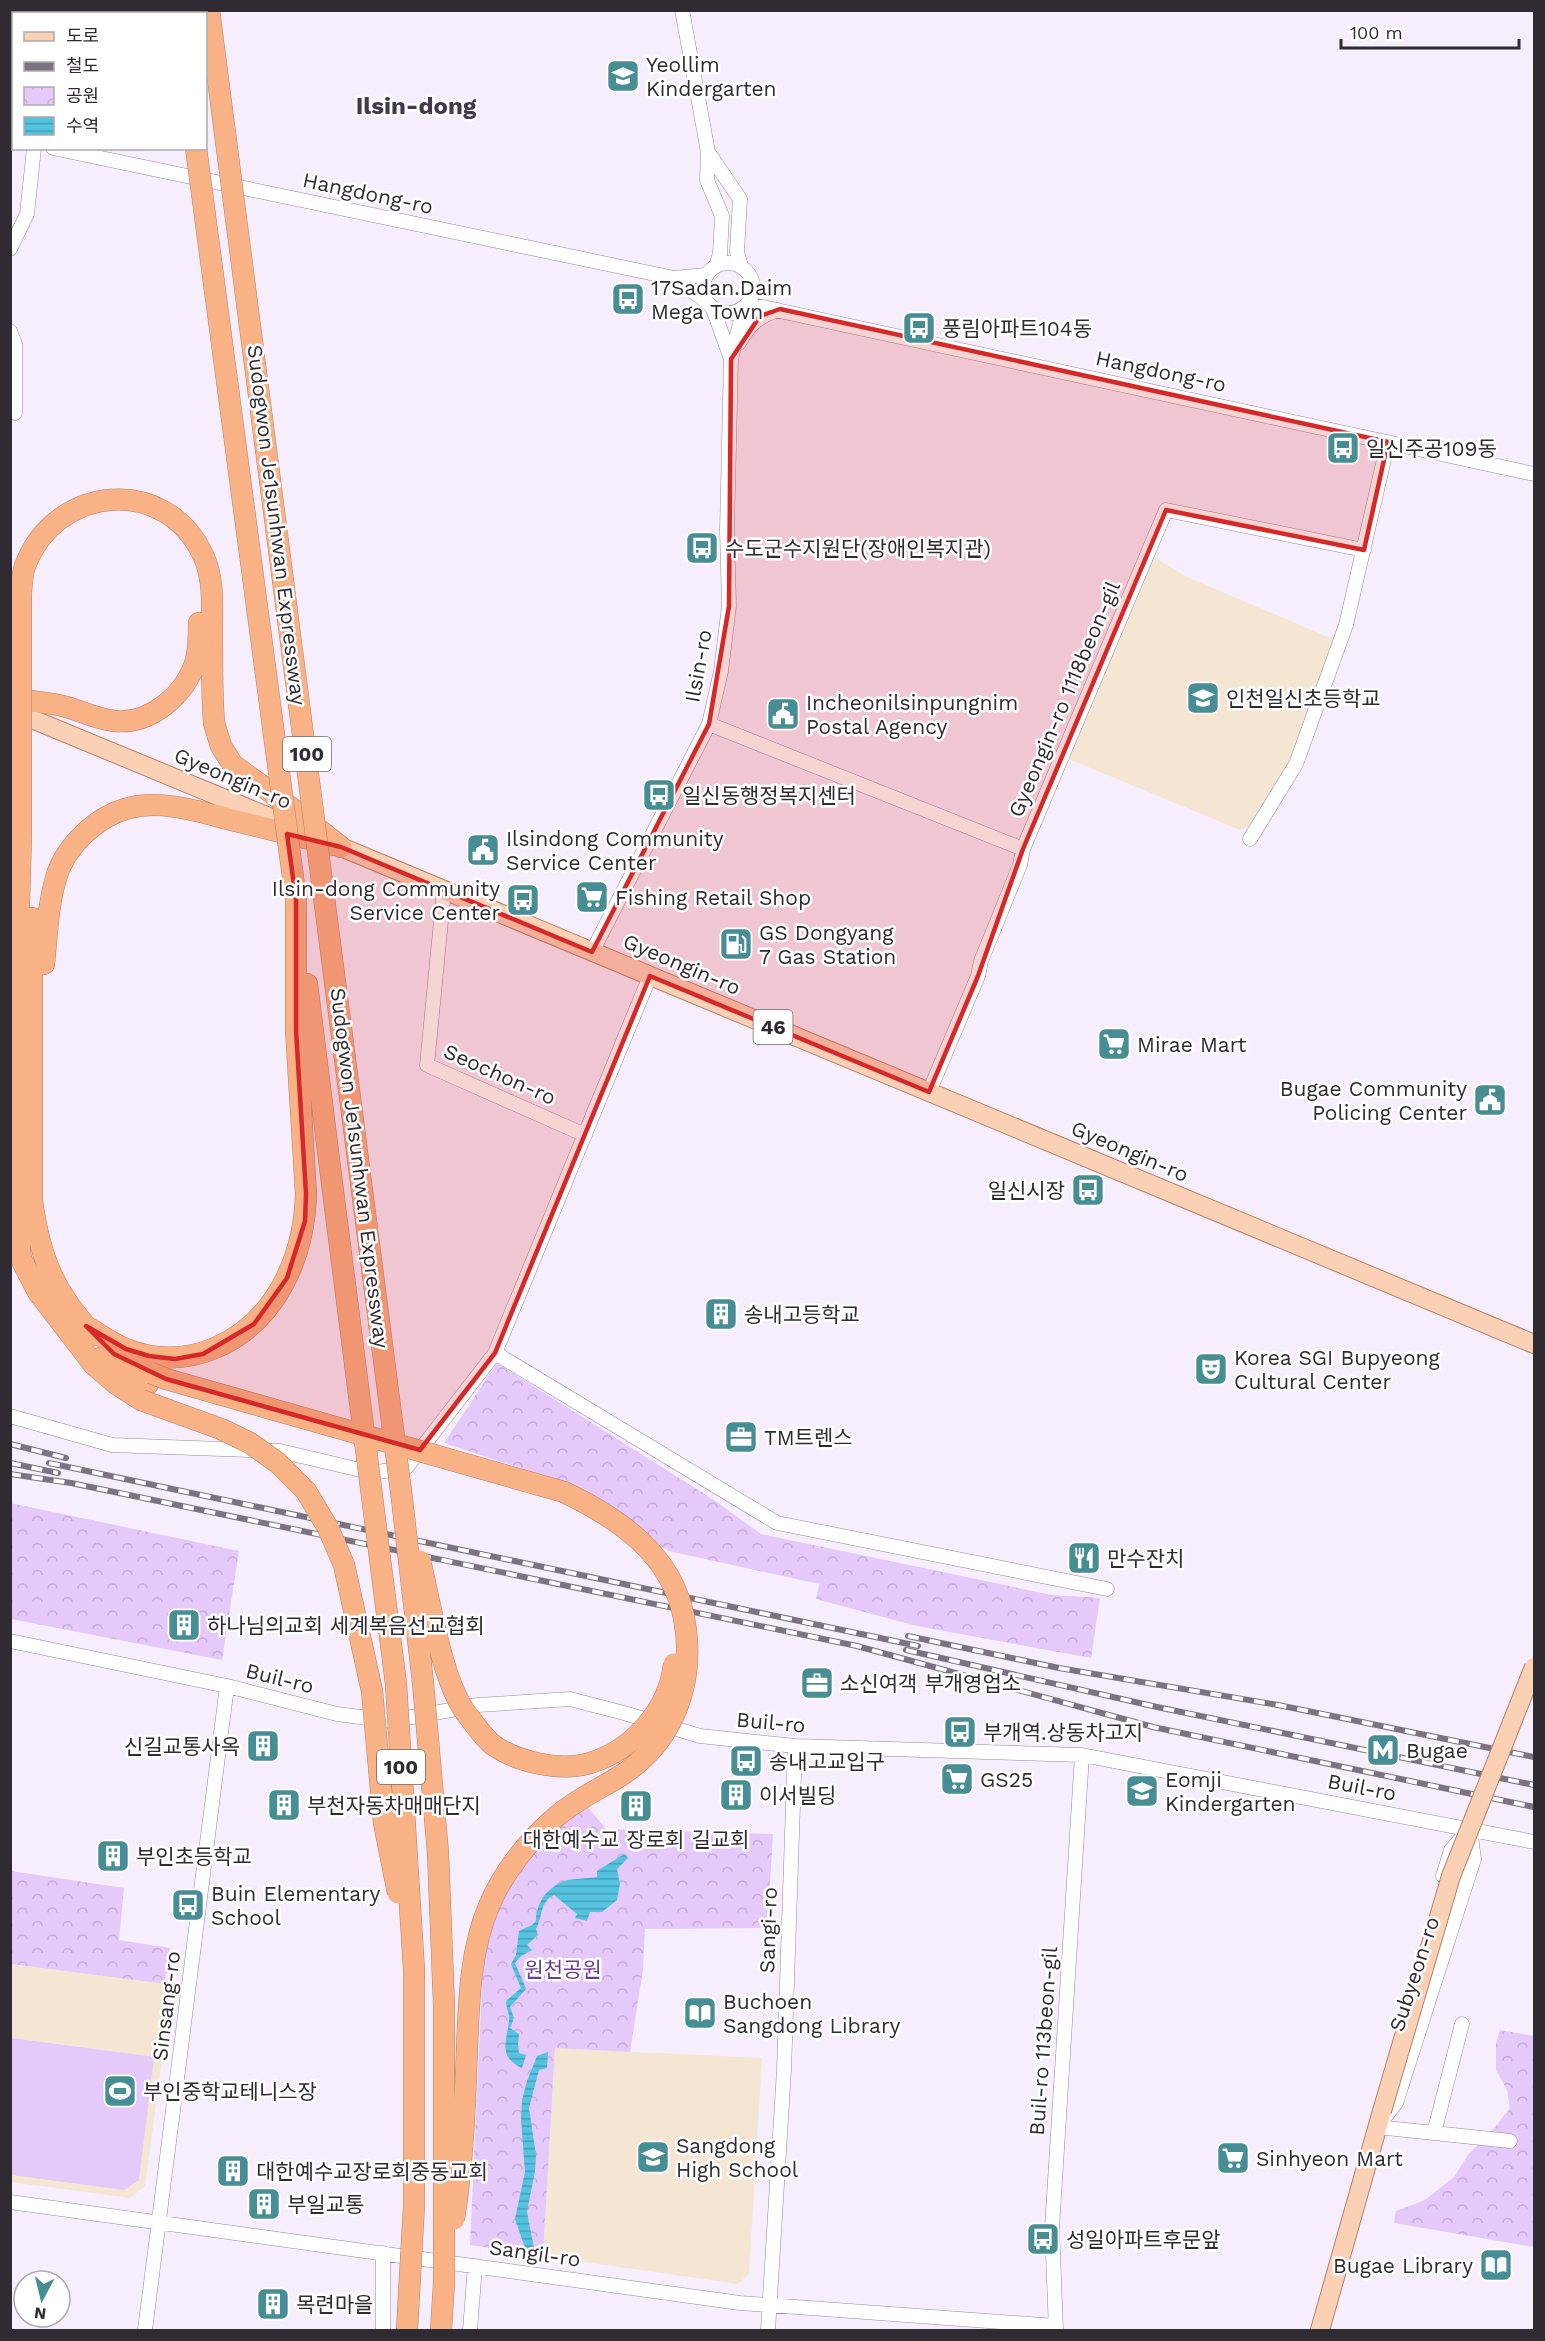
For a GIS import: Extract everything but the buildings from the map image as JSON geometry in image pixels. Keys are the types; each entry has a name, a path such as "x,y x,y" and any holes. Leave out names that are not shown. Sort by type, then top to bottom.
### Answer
{"highway":[{"name":"Sudogwon Je1sunhwan Expressway","path":"209,10 402,1499 423,1683 438,1854 444,2006 444,2283 441,2331"},
{"name":"Sudogwon Je1sunhwan Expressway","path":"196,150 296,900 396,1684 414,1970 414,2205 408,2331"},
{"path":"77,1330 71,1309 54,1283 37,1237 32,1201 33,1084 26,836 27,593 24,567 36,544 53,524 75,508 101,500 129,500 158,508 177,521 194,538 204,557 211,582 214,723 221,746 232,765 341,847"},
{"path":"10,699 68,707 93,717 116,721 136,719 165,705 189,677 196,659 199,638 199,583 194,564 185,547 170,531 153,519 127,511 101,512 80,518 60,532 44,550 27,593"},
{"path":"33,1084 49,916 56,876 68,853 81,837 101,821 129,808 156,805 189,810 341,847"},
{"path":"26,836 14,1071 14,1202 21,1259 38,1292 77,1330 107,1364 147,1378 187,1397 510,1487 556,1502 594,1519 626,1542 649,1569 664,1594 672,1619 676,1645 674,1671 668,1691 659,1710 643,1730 618,1750 589,1764 556,1766 523,1760 492,1744 467,1715 449,1679 402,1499"},
{"path":"147,1378 175,1359 233,1341 254,1324 273,1303 287,1278 297,1251 305,1221 306,1194 296,1030 296,900"},
{"path":"10,1027 14,1071"},
{"path":"147,1378 221,1429 250,1443 278,1463 306,1491 328,1528 344,1565 372,1690 384,1823 414,1970"},
{"path":"147,1378 166,1379 564,1492 599,1509 630,1531 659,1562 670,1578 682,1608 688,1639 687,1676 679,1706 663,1734 640,1761 618,1777 591,1791 534,1838 502,1880 488,1907 472,1972 462,2173 444,2283"}],"main road":[{"name":"Gyeongin-ro","path":"10,710 1534,1344"},
{"name":"Subyeon-ro","path":"1320,2331 1451,1876 1534,1667"}],"street":[{"path":"684,14 708,152 707,180 722,216 720,254 703,289 710,306 728,314 746,306 753,287 747,272 741,266 737,252 740,199 708,152"},
{"path":"10,249 17,239 27,214 34,150"},
{"name":"Hangdong-ro","path":"64,150 674,278 711,271"},
{"path":"711,271 724,263 741,266"},
{"name":"Hangdong-ro","path":"674,278 710,306"},
{"name":"Hangdong-ro","path":"753,287 780,309"},
{"name":"Ilsin-ro","path":"710,306 730,358"},
{"name":"Hangdong-ro","path":"746,306 780,309 1534,474"},
{"name":"Ilsin-ro","path":"592,952 709,724 721,671 729,606 730,358 746,306"},
{"path":"730,358 746,331 760,316 780,309"},
{"path":"10,331 15,344 15,413"},
{"path":"1250,839 1296,764 1346,624 1388,442"},
{"name":"Gyeongin-ro 1118beon-gil","path":"929,1092 978,976 981,961 1020,865 1023,849 1167,510 1364,550"},
{"path":"709,724 1023,849"},
{"name":"Seochon-ro","path":"444,890 427,1065 585,1135"},
{"path":"10,1416 112,1445 280,1451 373,1473 407,1467 495,1353 650,976"},
{"path":"495,1353 777,1523 1107,1589"},
{"name":"Buil-ro","path":"10,1641 227,1686 337,1714 390,1721 478,1705 570,1699 700,1737 795,1746 1082,1755 1534,1842"},
{"name":"Sinsang-ro","path":"145,2331 227,1686"},
{"name":"Sangi-ro","path":"768,2331 784,2070 795,1746"},
{"name":"Buil-ro 113beon-gil","path":"1056,2328 1052,2228 1082,1755"},
{"name":"Subyeon-ro","path":"1470,1829 1474,1859 1396,2103 1380,2119 1375,2112 1451,1850 1470,1829"},
{"path":"1434,2133 1462,2024"},
{"path":"1380,2119 1434,2133 1510,2141"},
{"name":"Sangil-ro","path":"10,2202 770,2306 1056,2328"},
{"path":"383,2253 383,2331"},
{"path":"470,2331 475,2266"}],"highlighted area":[{"path":"780,309 1388,442 1364,550 1166,510 1023,849 978,976 929,1092 650,976 495,1353 420,1450 166,1379 114,1354 86,1326 126,1349 149,1356 175,1359 203,1354 254,1324 287,1278 305,1221 306,1194 296,1030 296,900 287,834 341,847 592,952 709,724 729,606 731,359 760,316"}],"shaded area":[{"name":"인천일신초등학교","path":"1154,557 1187,577 1335,640 1290,760 1252,825 1240,830 1071,760 1068,756"},
{"path":"11,1964 172,1985 145,2186 130,2198 11,2182"},
{"name":"Sangdong High School","path":"555,2048 762,2058 749,2274 738,2284 543,2256"}],"green space":[{"path":"497,1363 714,1500 761,1534 1052,1595 1100,1598 1091,1658 917,1626 816,1599 819,1584 669,1551 566,1483 444,1443"},
{"path":"10,1503 239,1551 222,1660 11,1619"},
{"name":"원천공원","path":"586,1805 606,1829 773,1834 767,1928 645,1929 643,1969 630,2052 555,2048 543,2256 470,2245 483,1965 487,1949 503,1900 528,1856 544,1838"},
{"path":"11,1871 124,1888 119,1940 170,1948 165,1984 11,1964"},
{"path":"1500,2030 1534,2036 1534,2247 1394,2223 1396,2211 1425,2200 1454,2177 1468,2155 1510,2108 1507,2090 1496,2070 1496,2043"},
{"path":"11,2038 154,2057 139,2180 124,2190 11,2175"}],"water":[{"path":"624,1854 628,1858 617,1869 620,1884 617,1900 602,1912 590,1912 587,1921 575,1918 577,1914 554,1895 549,1898 536,1929 538,1935 527,1945 532,1950 521,1956 515,1963 526,1989 510,2007 514,2018 510,2028 519,2034 519,2053 526,2055 522,2068 509,2058 505,2048 509,2018 506,2001 521,1988 511,1964 516,1955 519,1931 536,1921 540,1902 552,1888 568,1880 597,1877 597,1871"},
{"path":"548,2052 547,2068 539,2070 529,2108 536,2155 527,2212 535,2253 526,2251 515,2219 525,2172 522,2100 537,2056"}],"railway":[{"path":"10,1444 66,1458"},
{"path":"10,1463 58,1473"},
{"path":"49,1463 918,1646"},
{"path":"10,1474 71,1483 857,1646 1153,1727 1534,1807"},
{"path":"908,1636 1059,1668 1278,1705 1534,1757"},
{"path":"906,1650 1157,1707 1534,1785"}],"place":[{"name":"Yeollim Kindergarten","path":"623,76"},
{"name":"17Sadan.Daim Mega Town","path":"628,299"},
{"name":"풍림아파트104동","path":"919,328"},
{"name":"일신주공109동","path":"1343,448"},
{"name":"수도군수지원단(장애인복지관)","path":"702,548"},
{"name":"인천일신초등학교","path":"1203,698"},
{"name":"Incheonilsinpungnim Postal Agency","path":"783,714"},
{"name":"일신동행정복지센터","path":"659,795"},
{"name":"Ilsindong Community Service Center","path":"483,850"},
{"name":"Fishing Retail Shop","path":"592,897"},
{"name":"Ilsin-dong Community Service Center","path":"523,900"},
{"name":"GS Dongyang 7 Gas Station","path":"736,944"},
{"name":"Mirae Mart","path":"1114,1044"},
{"name":"Bugae Community Policing Center","path":"1490,1100"},
{"name":"일신시장","path":"1088,1190"},
{"name":"송내고등학교","path":"721,1314"},
{"name":"Korea SGI Bupyeong Cultural Center","path":"1211,1369"},
{"name":"TM트렌스","path":"741,1437"},
{"name":"만수잔치","path":"1084,1558"},
{"name":"하나님의교회 세계복음선교협회","path":"184,1625"},
{"name":"소신여객 부개영업소","path":"817,1683"},
{"name":"부개역.상동차고지","path":"960,1732"},
{"name":"신길교통사옥","path":"263,1746"},
{"name":"Bugae","path":"1383,1750"},
{"name":"송내고교입구","path":"746,1761"},
{"name":"GS25","path":"957,1779"},
{"name":"Eomji Kindergarten","path":"1142,1791"},
{"name":"이서빌딩","path":"736,1795"},
{"name":"부천자동차매매단지","path":"284,1805"},
{"name":"대한예수교 장로회 길교회","path":"636,1806"},
{"name":"부인초등학교","path":"113,1856"},
{"name":"Buin Elementary School","path":"188,1905"},
{"name":"Buchoen Sangdong Library","path":"700,2013"},
{"name":"부인중학교테니스장","path":"120,2091"},
{"name":"Sangdong High School","path":"653,2157"},
{"name":"Sinhyeon Mart","path":"1233,2158"},
{"name":"대한예수교장로회중동교회","path":"233,2171"},
{"name":"부일교통","path":"264,2204"},
{"name":"성일아파트후문앞","path":"1043,2239"},
{"name":"Bugae Library","path":"1496,2265"},
{"name":"목련마을","path":"273,2304"}],"district":[{"name":"Ilsin-dong","path":"416,106"}]}
